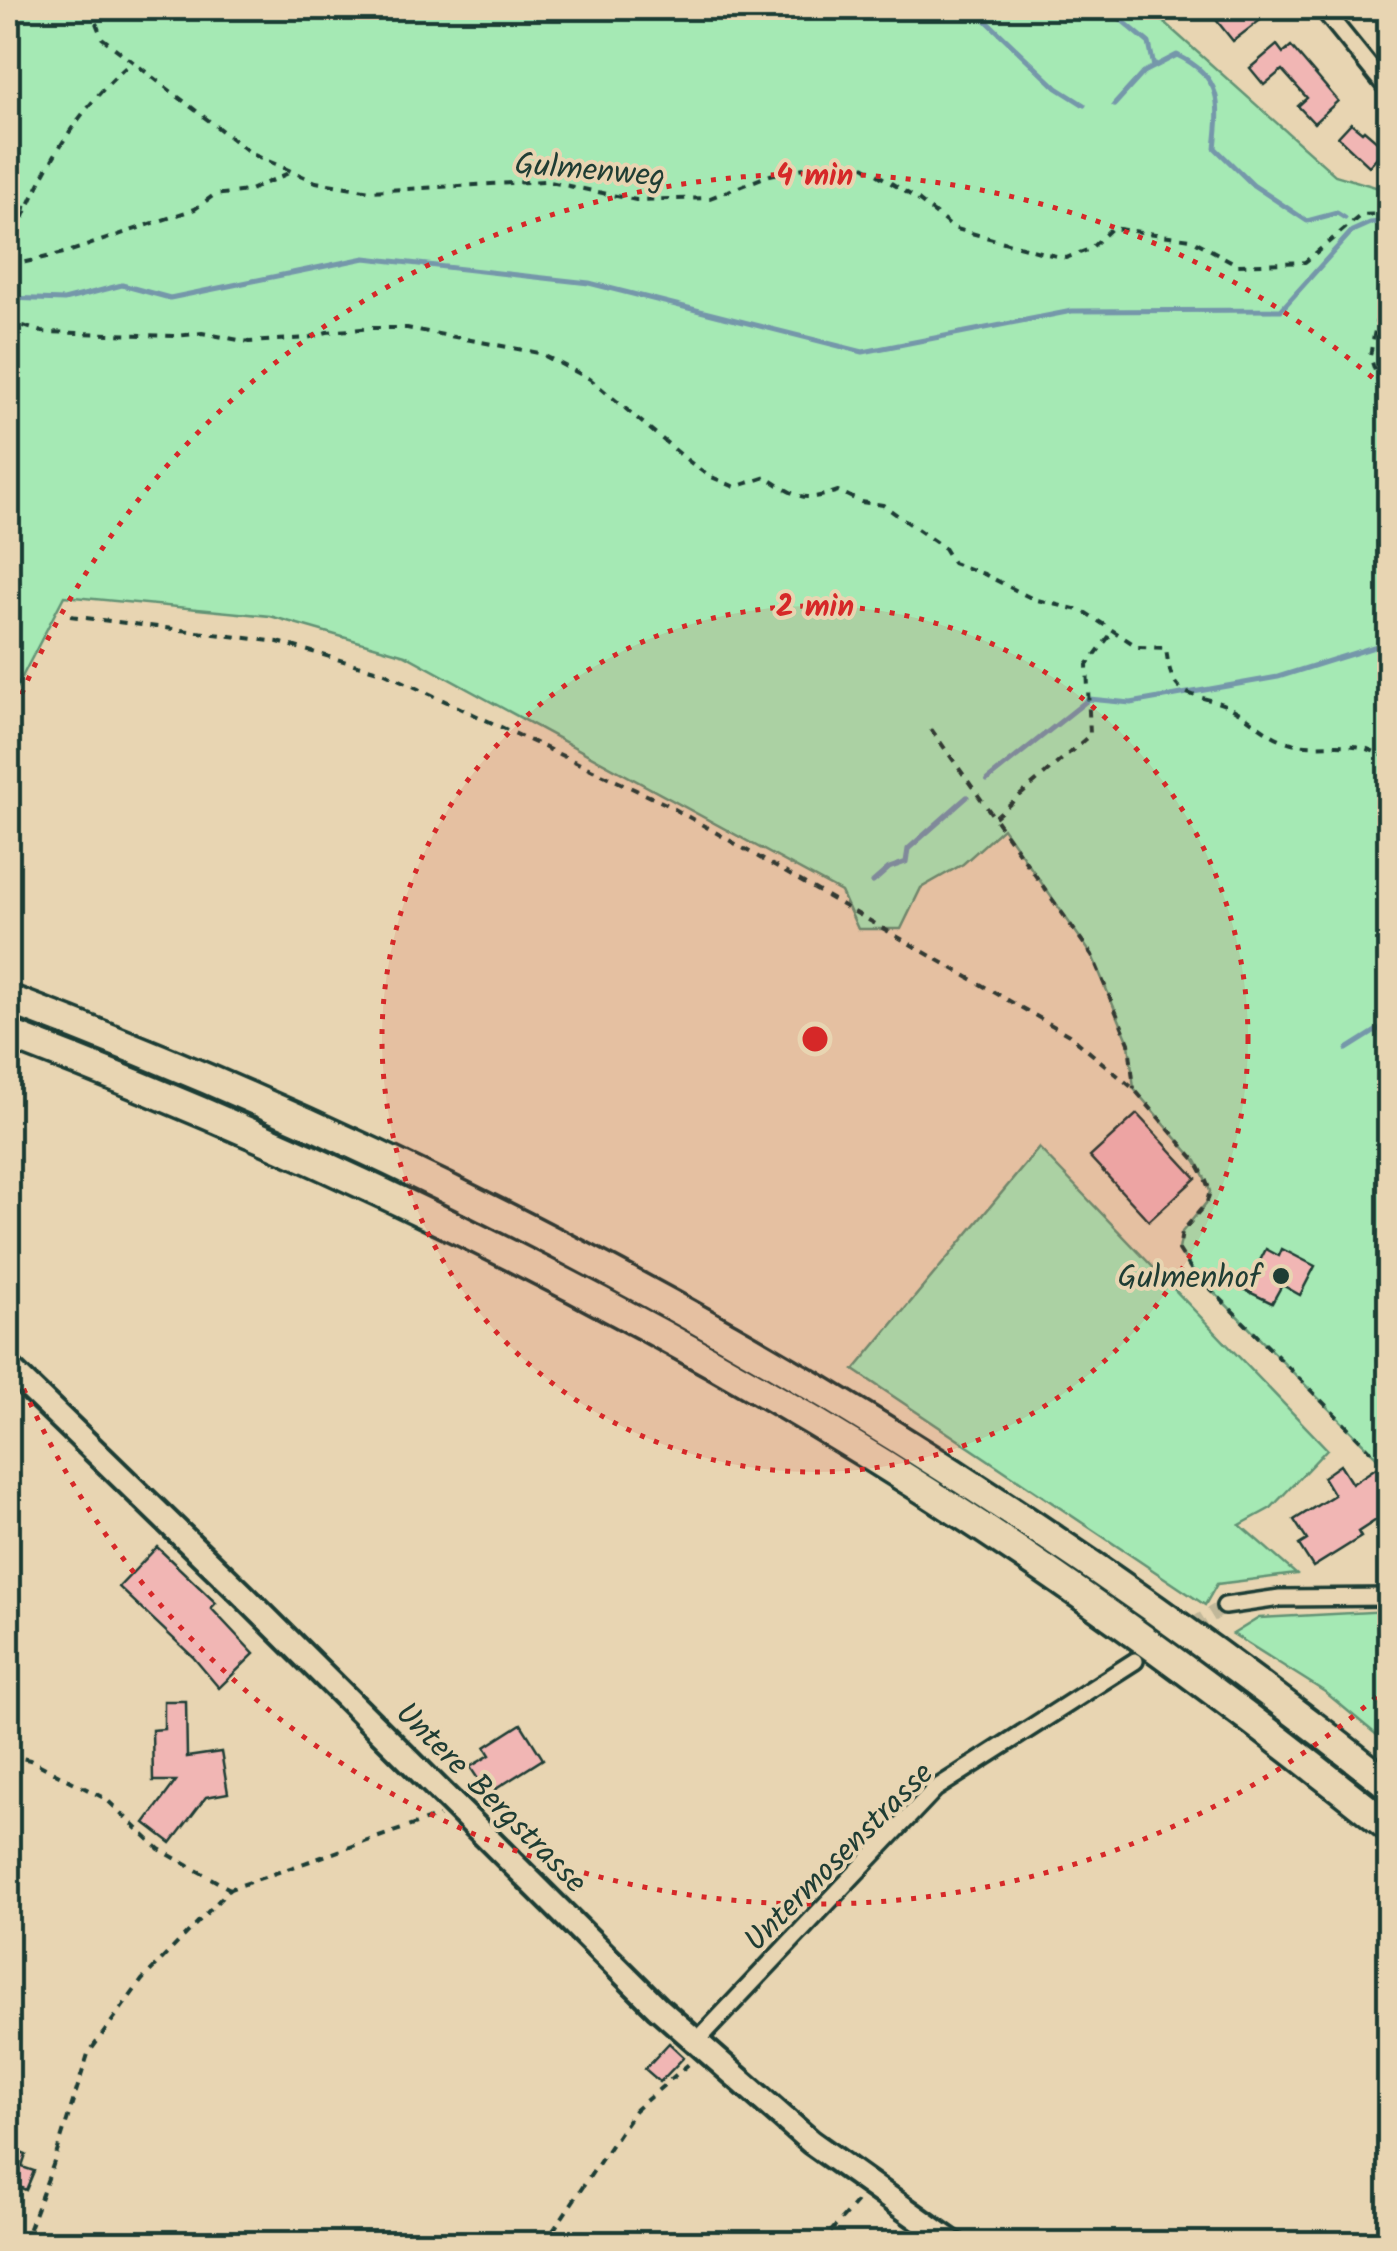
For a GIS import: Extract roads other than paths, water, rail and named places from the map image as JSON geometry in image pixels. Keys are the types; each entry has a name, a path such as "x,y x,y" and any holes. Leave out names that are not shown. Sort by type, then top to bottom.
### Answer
{"highway":[{"path":"8,999 215,1081 350,1141 553,1240 697,1317 862,1414 1030,1521 1216,1652 1390,1786"},
{"path":"8,1034 227,1121 410,1204 563,1281 752,1386 956,1511 1074,1590 1247,1715 1390,1828"}],"main road":[{"name":"Untere Bergstrasse","path":"8,1368 700,2045 811,2142 954,2244"}],"street":[{"path":"1322,8 1390,92"},
{"path":"1225,1606 1280,1598 1390,1596"},
{"name":"Untermosenstrasse","path":"700,2045 936,1788 1136,1662"}],"waterway":[{"path":"973,8 1057,88 1084,105"},
{"path":"1090,8 1118,17 1149,43 1154,67"},
{"path":"1114,105 1144,72 1177,55 1211,82 1218,118 1215,148 1253,185 1307,221 1337,213 1345,218"},
{"path":"8,298 64,300 122,285 170,298 365,258 589,283 863,352 1072,311 1281,310 1352,231 1370,223 1390,221"},
{"path":"987,780 1089,699 1131,703 1278,677 1390,642"},
{"path":"873,882 889,868 906,862 908,849 967,797"},
{"path":"1347,1049 1390,1022"}],"tunnel":[{"path":"1152,1651 1225,1606"}],"place":[{"name":"Gulmenhof","path":"1281,1276"}]}
